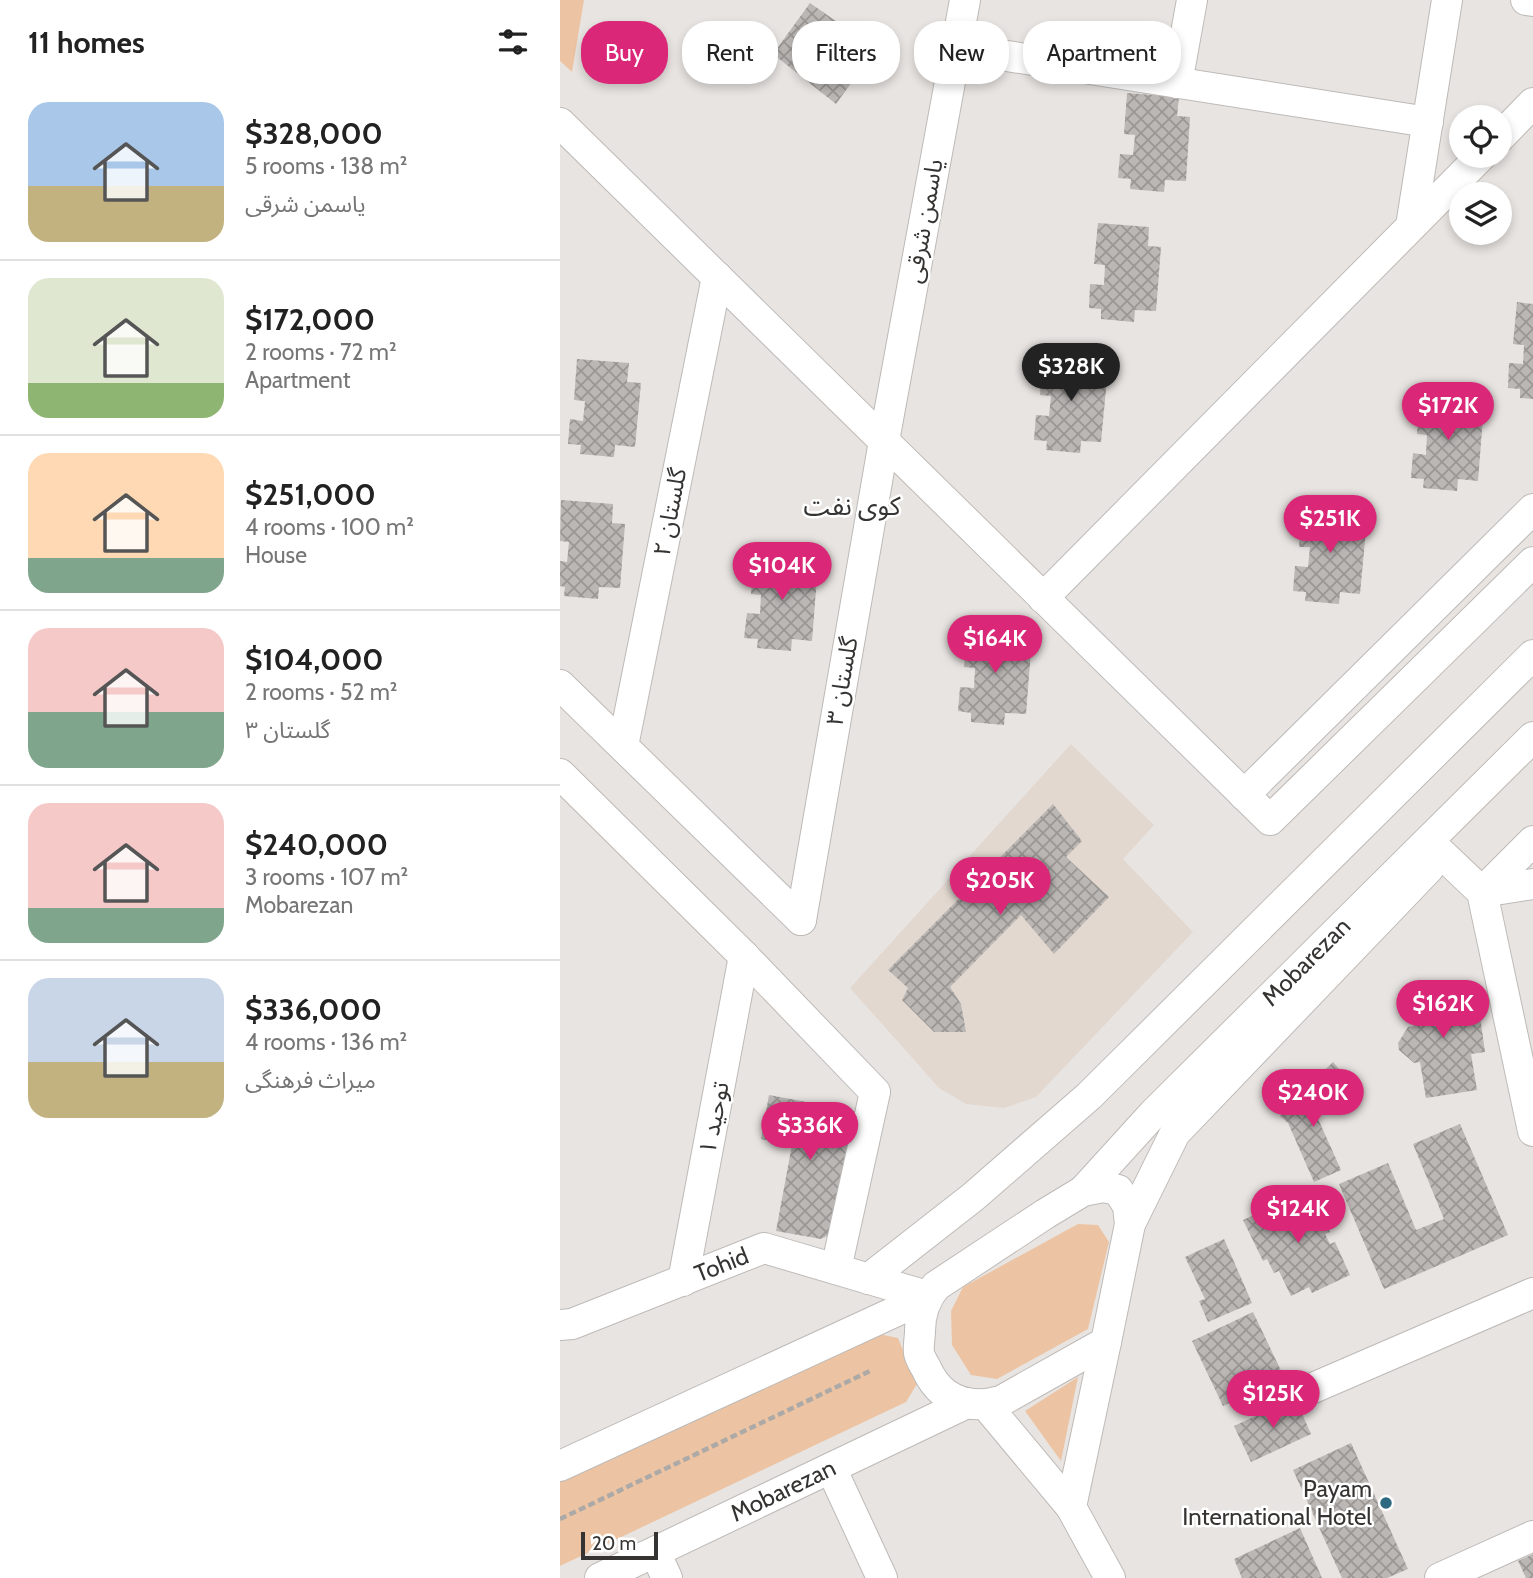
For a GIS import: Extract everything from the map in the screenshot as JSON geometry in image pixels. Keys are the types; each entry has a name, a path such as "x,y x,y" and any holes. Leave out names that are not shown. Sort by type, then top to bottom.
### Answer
{"street":[{"name":"یاسمن شرقی","path":"961,21 965,0"},
{"path":"1181,61 1192,0"},
{"path":"1411,226 1447,0"},
{"path":"1526,0 1533,1"},
{"name":"یاسمن شرقی","path":"884,441 949,84"},
{"path":"1181,84 1428,122"},
{"path":"1512,124 1533,103"},
{"path":"560,123 1270,820 1533,562"},
{"path":"1043,598 1469,168"},
{"name":"گلستان ۲","path":"623,747 717,277"},
{"name":"گلستان ۳","path":"623,747 801,920 884,441"},
{"path":"1244,794 1533,509"},
{"path":"867,1279 973,1197 1089,1096 1533,654"},
{"path":"560,685 623,747"},
{"name":"Mobarezan","path":"1083,1191 1153,1114 1533,737"},
{"name":"Mobarezan","path":"1071,1507 1130,1224 1175,1133 1442,854 1533,765"},
{"path":"560,774 744,956 875,1092 836,1269"},
{"path":"1482,892 1533,841"},
{"path":"1442,854 1482,892 1533,1131"},
{"path":"1482,892 1533,884"},
{"name":"توحید ۱","path":"683,1281 744,956"},
{"path":"1110,1578 1071,1507 976,1404 948,1396 931,1378 919,1353 920,1321 927,1297 936,1286 1083,1191 1103,1187 1118,1190 1128,1206 1130,1224"},
{"name":"Tohid","path":"560,1325 572,1324 764,1248 927,1297"},
{"path":"1313,1388 1533,1293"},
{"path":"560,1466 927,1297"},
{"name":"Mobarezan","path":"600,1578 661,1565 831,1468 976,1404 1002,1401 1106,1342"},
{"path":"831,1468 882,1578"},
{"path":"1440,1578 1533,1536"}],"path":[{"path":"560,1519 870,1371"}],"shaded area":[{"path":"560,0 584,0 572,72 560,61"},
{"path":"1071,744 1154,825 1123,859 1193,932 1036,1097 1004,1108 966,1104 939,1088 850,988"},
{"path":"1078,1224 1098,1225 1109,1242 1088,1329 997,1379 971,1375 952,1345 951,1311 963,1287"},
{"path":"874,1333 898,1338 917,1384 906,1402 560,1566 560,1480"},
{"path":"1078,1377 1061,1461 1025,1411"}],"building":[{"path":"810,3 836,21 797,21"},
{"path":"792,28 792,69 778,58 778,47"},
{"path":"811,84 851,84 836,104"},
{"path":"1127,93 1179,97 1177,116 1190,117 1186,181 1165,180 1164,192 1130,189 1131,179 1118,178 1120,154 1133,155 1135,135 1124,134"},
{"path":"1098,223 1149,227 1148,246 1161,247 1156,311 1135,310 1134,322 1101,319 1101,309 1089,308 1090,284 1104,285 1105,265 1094,264"},
{"path":"1517,302 1533,304 1533,399 1520,398 1520,389 1508,388 1509,363 1523,364 1524,345 1513,344"},
{"path":"1043,354 1095,358 1093,377 1107,379 1101,442 1081,441 1080,453 1046,450 1047,441 1034,440 1036,415 1049,416 1051,396 1040,395"},
{"path":"577,359 629,363 627,382 641,383 635,447 615,445 614,457 580,454 581,445 568,444 570,419 583,421 585,401 574,400"},
{"path":"1420,393 1472,397 1470,416 1483,417 1478,481 1458,479 1457,491 1423,488 1424,479 1411,478 1413,453 1426,455 1427,435 1417,434"},
{"path":"561,500 613,504 612,523 625,524 620,588 599,587 598,599 564,596 565,587 560,586 560,561 567,562 569,542 560,541"},
{"path":"1302,505 1354,510 1352,528 1366,530 1360,594 1340,592 1339,604 1305,601 1306,592 1293,591 1295,566 1308,567 1310,547 1299,547"},
{"path":"754,553 806,557 804,576 817,577 812,641 792,639 791,651 757,648 758,639 744,638 747,613 760,614 761,595 751,594"},
{"path":"968,626 1019,630 1018,649 1031,650 1026,714 1005,713 1004,725 971,722 971,713 958,711 960,687 974,688 975,668 964,667"},
{"path":"1053,804 1082,841 1066,857 1109,897 1054,954 1021,915 950,987 961,1004 966,1032 934,1032 902,1000 908,988 888,970"},
{"path":"1460,982 1466,1018 1480,1016 1485,1052 1471,1054 1477,1090 1426,1098 1420,1062 1414,1063 1399,1050 1398,1043 1408,1027 1414,1026 1409,990"},
{"path":"1333,1062 1340,1070 1310,1101 1341,1170 1314,1182 1288,1123 1280,1116"},
{"path":"769,1095 855,1111 833,1233 821,1239 776,1231 792,1145 761,1139"},
{"path":"1460,1124 1508,1235 1384,1289 1339,1184 1388,1163 1416,1230 1444,1219 1413,1144"},
{"path":"1313,1194 1330,1232 1325,1234 1330,1244 1335,1242 1350,1275 1312,1293 1309,1287 1291,1296 1279,1271 1274,1273 1267,1259 1263,1261 1243,1220 1295,1196 1297,1201"},
{"path":"1224,1239 1252,1303 1208,1322 1199,1301 1205,1299 1185,1257"},
{"path":"1253,1312 1284,1377 1223,1406 1192,1341"},
{"path":"1295,1398 1311,1434 1251,1462 1234,1426"},
{"path":"1351,1443 1408,1569 1387,1578 1342,1578 1293,1470"},
{"path":"1300,1528 1322,1578 1242,1578 1234,1559"},
{"path":"1533,1554 1533,1578 1526,1578 1518,1561"}],"place":[{"name":"Payam International Hotel","path":"1386,1503"}],"district":[{"name":"کوی نفت","path":"852,506"}]}
